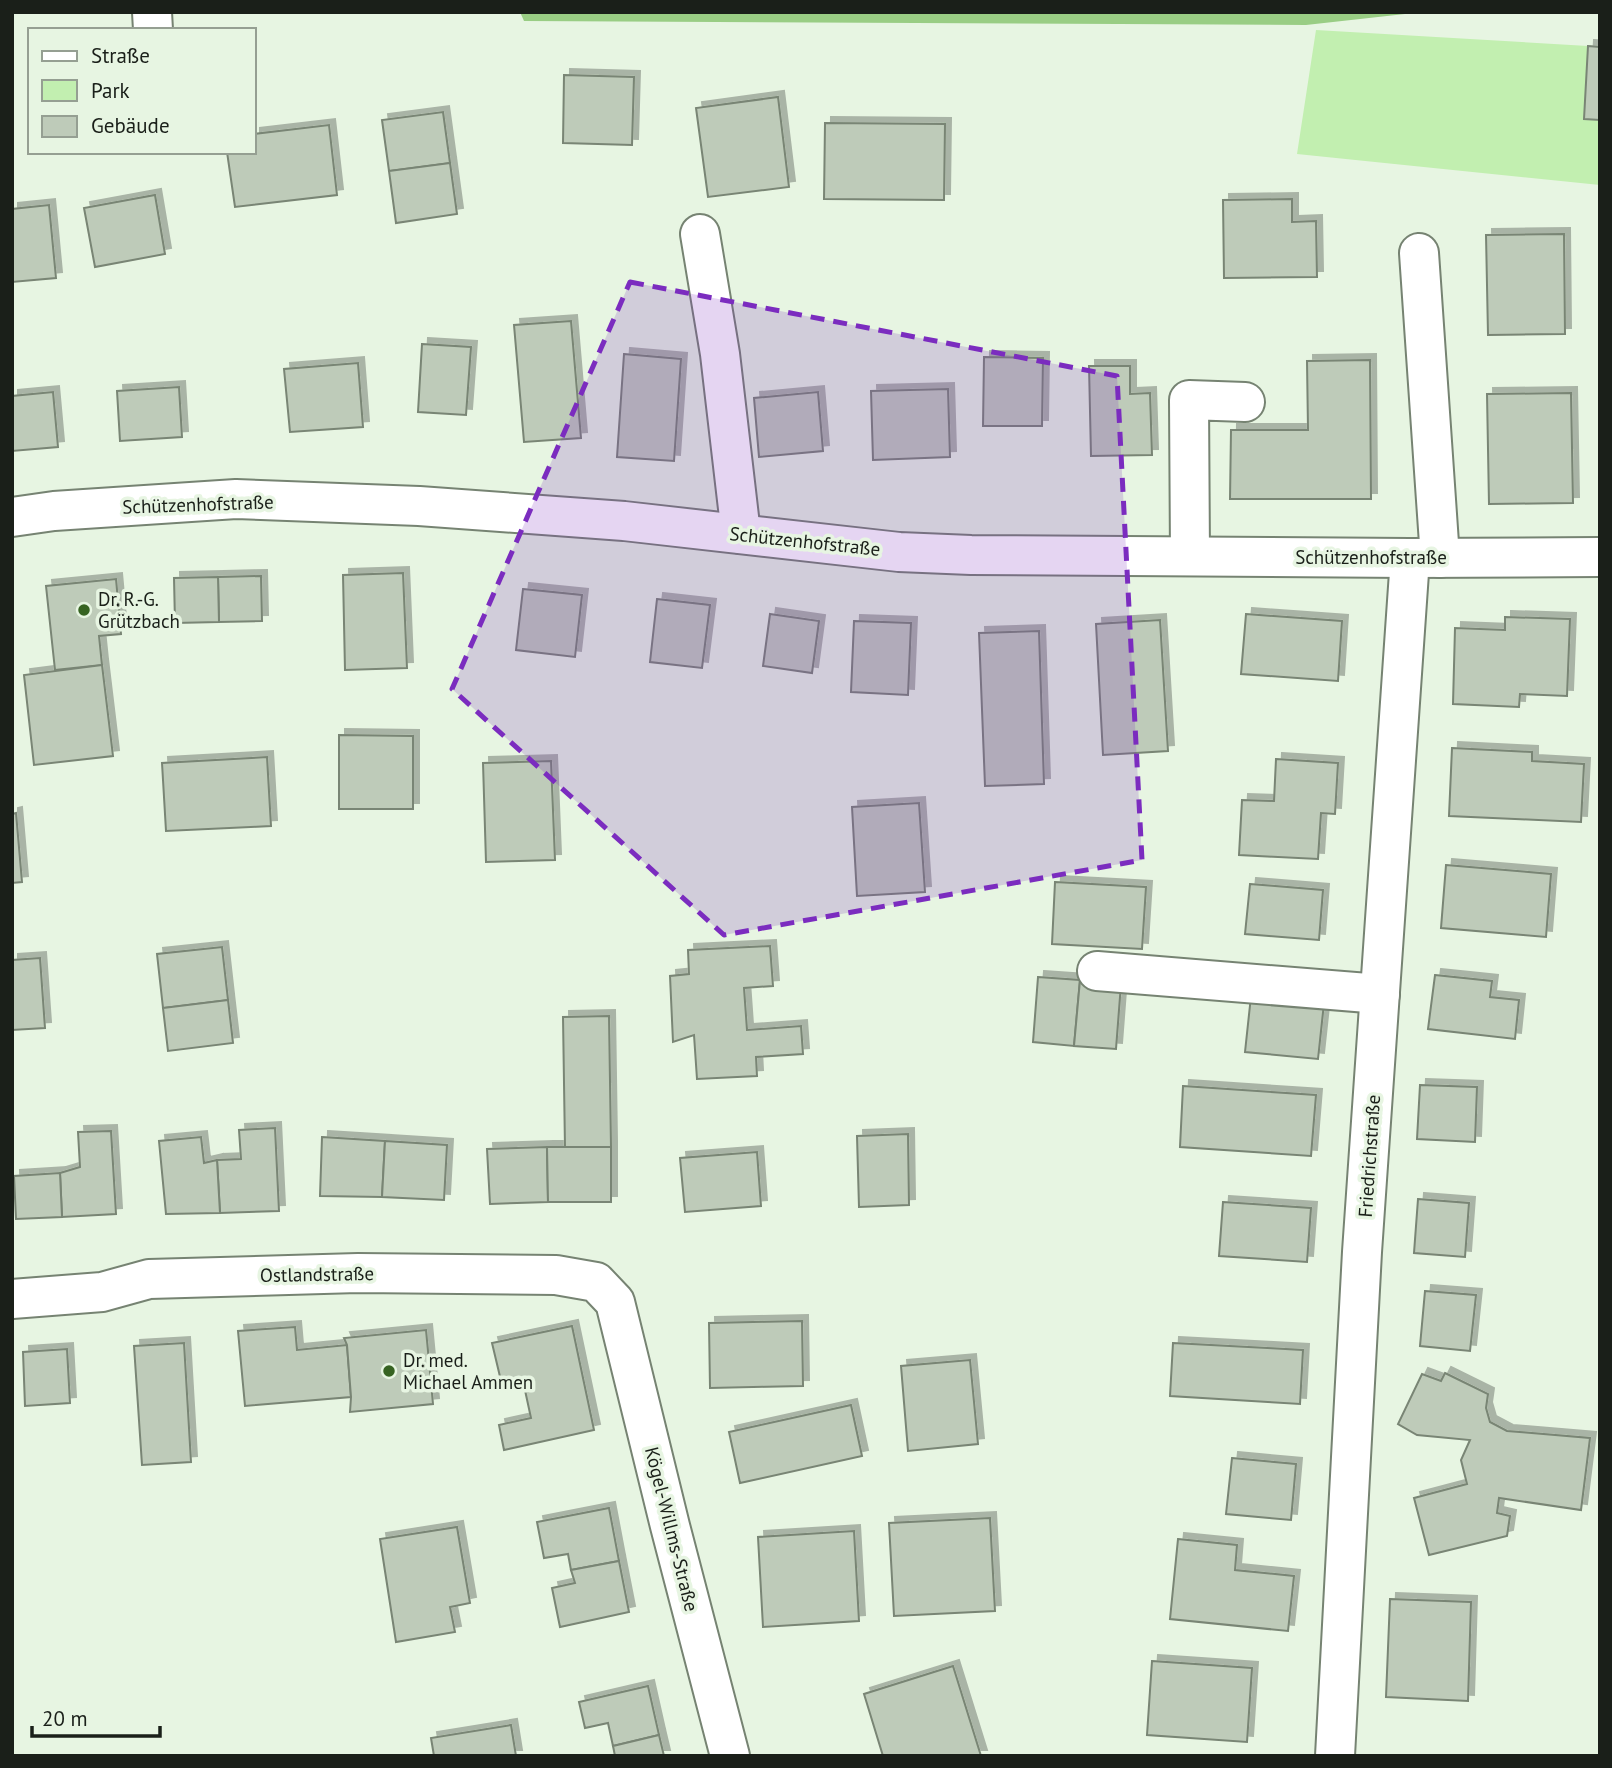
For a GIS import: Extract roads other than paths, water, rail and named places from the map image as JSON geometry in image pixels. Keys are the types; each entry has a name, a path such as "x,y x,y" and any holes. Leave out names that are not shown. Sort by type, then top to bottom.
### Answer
{"street":[{"path":"700,234 720,354 741,534"},
{"name":"Friedrichstraße","path":"1335,1756 1361,1266 1380,994 1425,558 1419,253"},
{"path":"1190,556 1189,400 1245,402"},
{"name":"Schützenhofstraße","path":"12,517 54,510 236,499 432,507 624,521 899,552 971,555 1600,557"},
{"path":"1097,971 1380,994"},
{"name":"Ostlandstraße","path":"12,1299 102,1292 149,1279 358,1273 556,1275 596,1282 615,1302"},
{"name":"Kögel-Willms-Straße","path":"615,1302 730,1756"}],"place":[{"name":"Dr. R.-G. Grützbach","path":"84,610"},
{"name":"Dr. med. Michael Ammen","path":"389,1371"}]}
